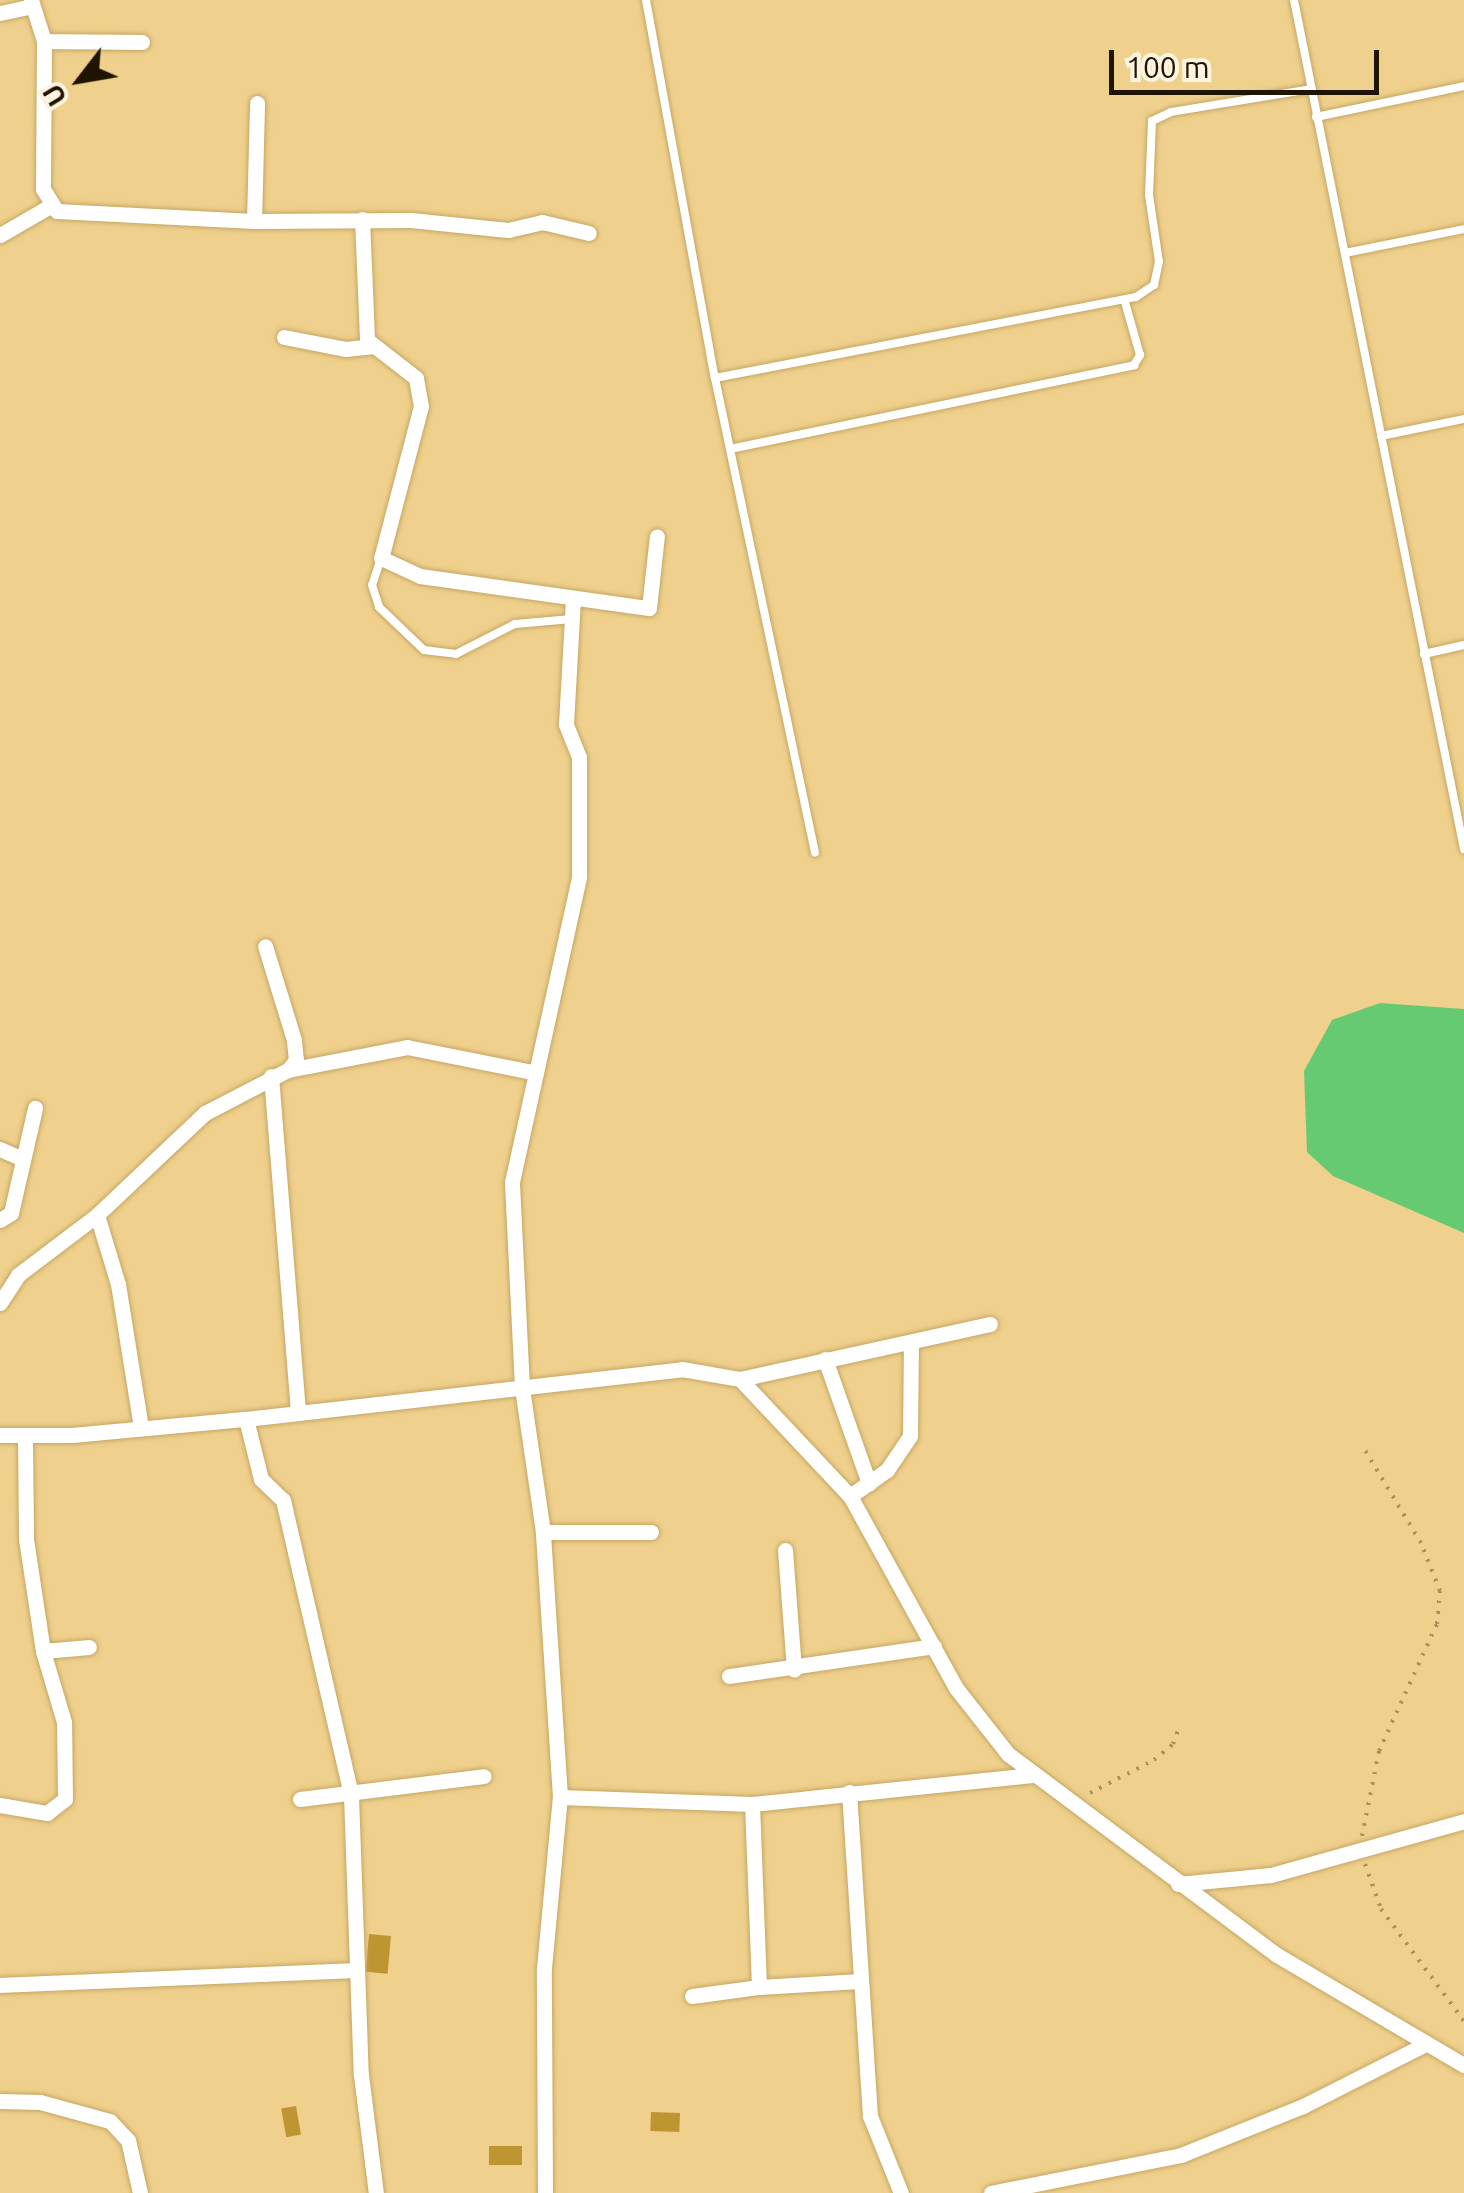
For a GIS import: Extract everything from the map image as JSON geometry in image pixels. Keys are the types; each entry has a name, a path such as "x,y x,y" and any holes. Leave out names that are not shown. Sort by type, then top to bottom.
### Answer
{"street":[{"path":"0,13 32,3 44,41 42,189 50,206"},
{"path":"44,41 142,42"},
{"path":"254,221 257,102"},
{"path":"0,235 50,206 254,221 362,218 508,230 542,222 588,234"},
{"path":"362,218 372,346"},
{"path":"284,337 346,349 372,346 416,378 421,406 382,558 420,576 504,584 573,600 649,608 657,536"},
{"path":"545,2193 544,1968 560,1798 544,1532 522,1388 512,1182 532,1072 580,876 579,757 566,724 573,600"},
{"path":"265,946 294,1040 296,1060 288,1070"},
{"path":"0,1303 18,1275 97,1215 206,1113 271,1076 407,1047 532,1072"},
{"path":"271,1076 298,1410"},
{"path":"0,1220 11,1213 35,1108"},
{"path":"0,1148 22,1159"},
{"path":"97,1215 118,1284 141,1428"},
{"path":"0,1435 25,1438 246,1419 298,1410 682,1370 740,1379 824,1359 911,1346 990,1324"},
{"path":"850,1496 869,1484 910,1436 911,1346"},
{"path":"824,1359 869,1484"},
{"path":"740,1379 850,1496 978,1720 1033,1775 1277,1955 1464,2065"},
{"path":"246,1419 261,1478 283,1500 352,1795 355,1970 376,2193"},
{"path":"0,1805 47,1814 66,1799 64,1722 43,1652 28,1558 25,1438"},
{"path":"544,1532 650,1532"},
{"path":"785,1550 794,1670"},
{"path":"43,1652 89,1646"},
{"path":"729,1676 794,1670 934,1646"},
{"path":"560,1798 752,1804 1033,1775"},
{"path":"300,1798 352,1795 484,1776"},
{"path":"849,1792 872,2126 901,2193"},
{"path":"752,1804 759,1988"},
{"path":"1178,1884 1271,1875 1464,1821"},
{"path":"0,1985 355,1970"},
{"path":"692,1996 860,1981"},
{"path":"991,2193 1180,2155 1303,2106 1426,2044"},
{"path":"0,2101 40,2102 110,2120 128,2140 140,2193"}],"lane":[{"path":"646,0 715,378 815,852"},
{"path":"1294,0 1464,849"},
{"path":"1316,118 1464,86"},
{"path":"715,378 1125,302 1154,284 1159,262 1149,195 1152,121 1171,112 1311,89"},
{"path":"1345,253 1464,229"},
{"path":"730,449 1134,365 1140,355 1125,302"},
{"path":"1381,436 1464,419"},
{"path":"382,558 372,585 379,607 424,650 456,654 515,624 572,619"},
{"path":"1424,654 1464,645"}],"path":[{"path":"1365,1450 1413,1528 1440,1591 1437,1624 1379,1751 1361,1850 1380,1909 1464,2021"},
{"path":"1068,1804 1154,1760 1174,1744 1180,1725"}],"shaded area":[{"path":"1380,1003 1464,1009 1464,1233 1333,1176 1307,1152 1304,1071 1332,1020"}],"building":[{"path":"369,1934 391,1936 388,1974 366,1972"},
{"path":"296,2106 301,2135 286,2137 281,2109"},
{"path":"651,2112 680,2113 679,2132 650,2131"},
{"path":"489,2146 522,2146 522,2165 489,2165"}]}
